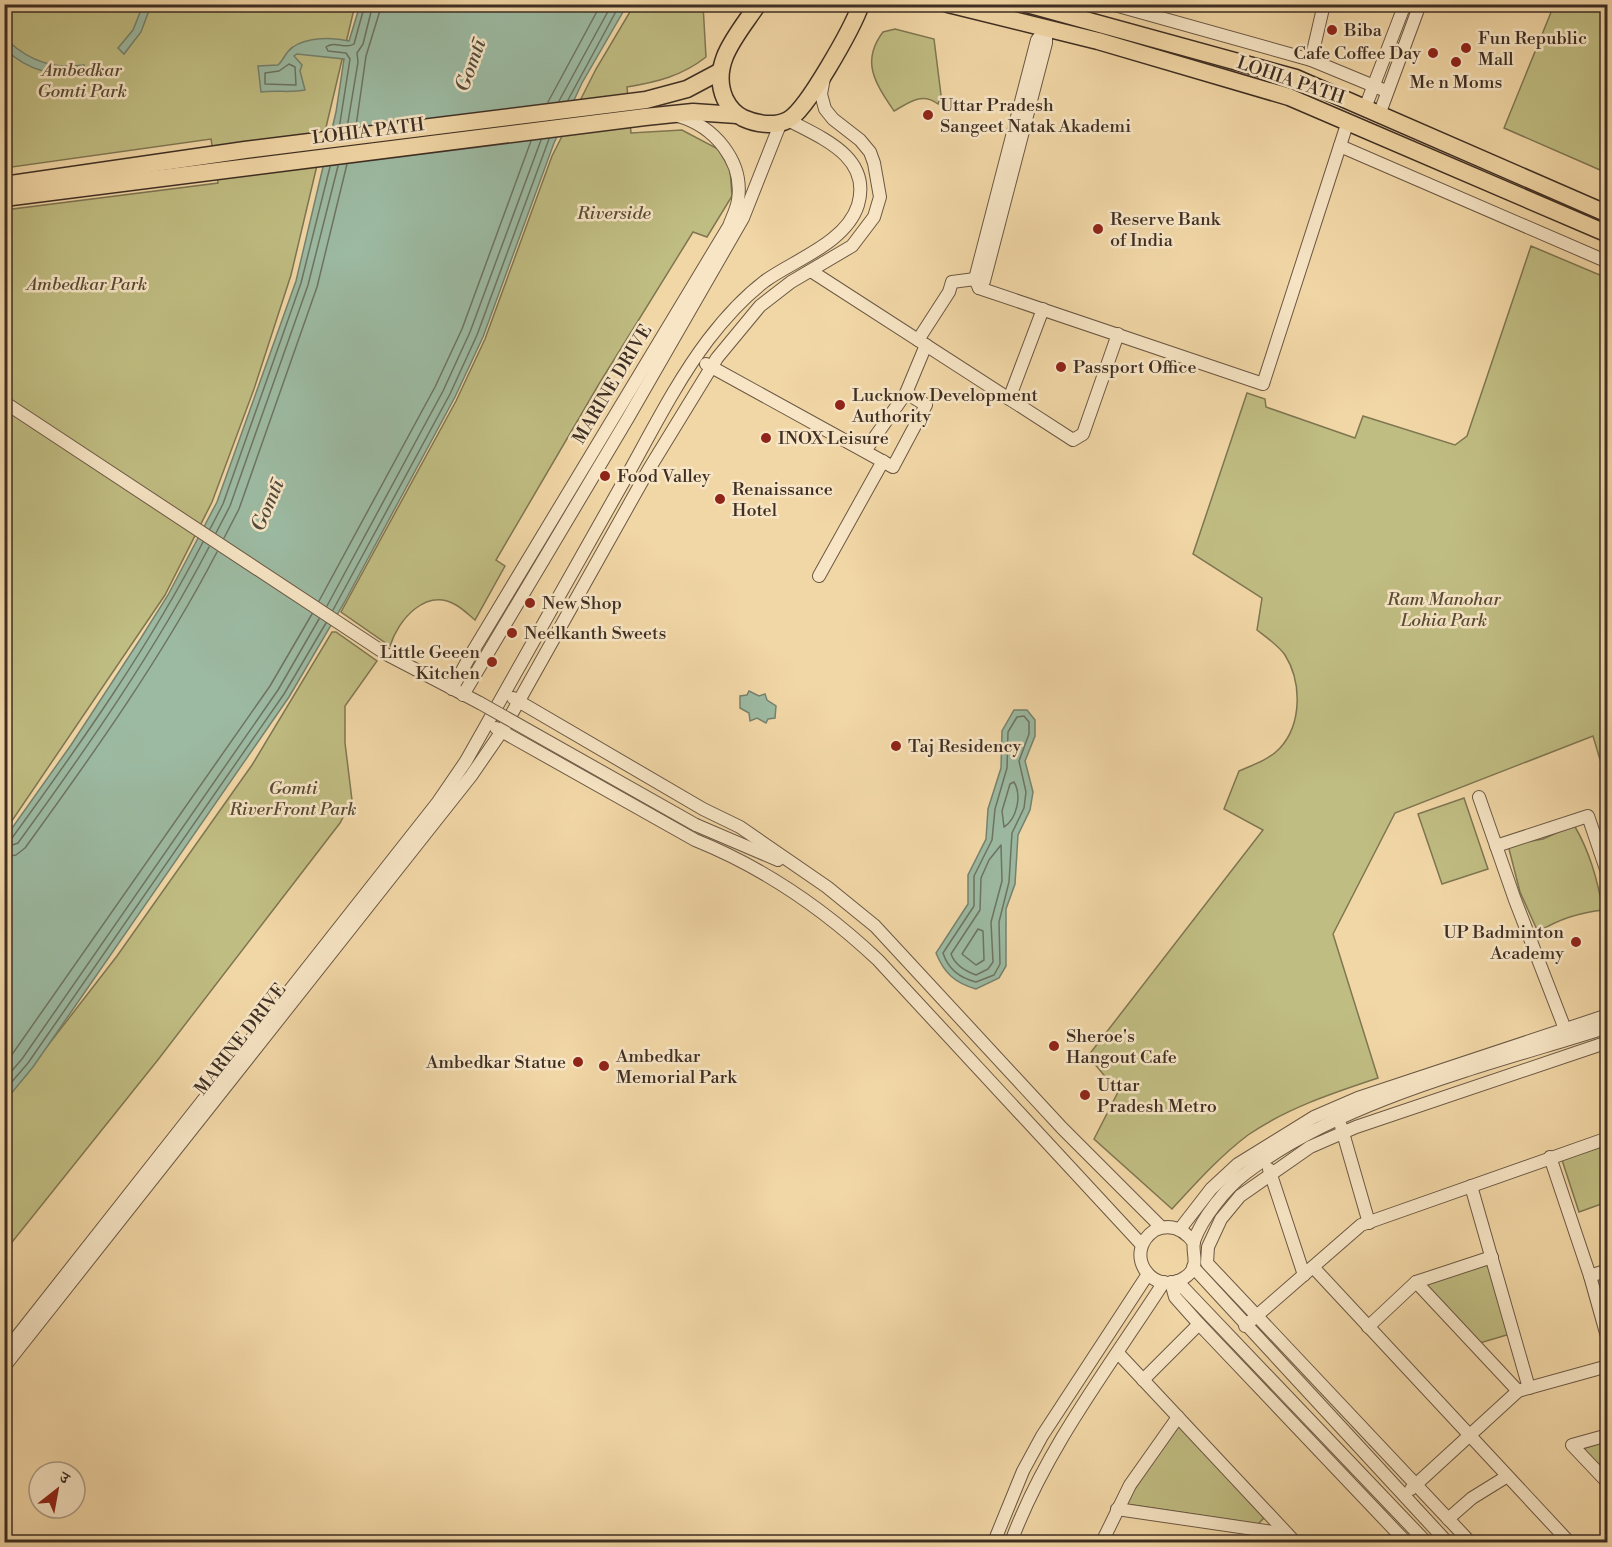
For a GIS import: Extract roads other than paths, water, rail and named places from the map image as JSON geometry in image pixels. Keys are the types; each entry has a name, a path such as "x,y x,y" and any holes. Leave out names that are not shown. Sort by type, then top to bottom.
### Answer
{"main road":[{"name":"LOHIA PATH","path":"948,4 1066,33 1289,97 1608,234"},
{"path":"737,115 727,105 719,72 727,51 757,5"},
{"path":"784,121 806,102 863,5"},
{"name":"LOHIA PATH","path":"1038,6 1296,78 1608,214"},
{"name":"LOHIA PATH","path":"4,198 246,158 646,100 687,89 719,72"},
{"name":"LOHIA PATH","path":"4,185 693,112 737,115 761,123 784,121"}],"street":[{"path":"1111,4 1311,60 1386,91"},
{"path":"1311,60 1324,4"},
{"path":"1372,111 1373,85 1405,4"},
{"path":"1372,111 1386,91 1420,4"},
{"path":"865,451 906,393 922,343 952,282 984,281 1046,43 1038,6"},
{"path":"1066,33 1069,16"},
{"name":"MARINE DRIVE","path":"4,1367 471,776 519,702 649,469 711,367 739,329 760,306 791,282 842,253 861,237 874,217 880,197 877,173 870,152 860,140 832,119 822,103 825,71"},
{"name":"MARINE DRIVE","path":"458,692 470,656 729,226 738,200 738,175 728,152 711,133 692,120 672,114"},
{"name":"MARINE DRIVE","path":"4,1353 438,802 466,761 696,359 735,308 764,282 833,238 853,216 858,205 858,177 845,153 830,142 784,121 742,218 628,418 458,692"},
{"path":"977,283 1043,309 1263,384 1348,121"},
{"path":"1340,146 1608,262"},
{"path":"810,271 1073,440 1083,434 1118,334"},
{"path":"1009,399 1043,309"},
{"path":"696,359 892,467 926,405 906,393"},
{"path":"4,402 386,654 696,825 809,875"},
{"path":"819,576 883,461"},
{"path":"504,693 703,809 740,827 809,875 875,926 1062,1128 1161,1227"},
{"path":"487,723 695,840 725,852 818,909 878,960 1142,1244"},
{"path":"1479,797 1565,1029"},
{"path":"1496,846 1588,816 1608,875"},
{"path":"696,825 725,852"},
{"path":"1180,1229 1211,1189 1238,1164 1314,1117 1358,1098 1608,1015"},
{"path":"1011,1542 1025,1505 1053,1452 1118,1353 1171,1282 1193,1267 1196,1259 1194,1243 1218,1199 1244,1174 1314,1130 1339,1119 1420,1087 1604,1028 1607,1045 1343,1132 1310,1147 1240,1196 1221,1219 1208,1247 1207,1263 1470,1542"},
{"path":"1339,1119 1369,1222"},
{"path":"1245,1326 1361,1225 1550,1156 1608,1138"},
{"path":"1550,1156 1590,1276 1608,1340"},
{"path":"1265,1159 1309,1271 1368,1327 1569,1542"},
{"path":"1471,1186 1492,1257 1523,1390"},
{"path":"1194,1243 1180,1229 1161,1227 1149,1233 1142,1244 1140,1260 1148,1274 1171,1282 1415,1541"},
{"path":"1368,1327 1416,1282 1492,1257"},
{"path":"1193,1267 1245,1326 1447,1542"},
{"path":"1590,1276 1608,1270"},
{"path":"994,1542 1023,1471 1042,1436 1148,1274"},
{"path":"1171,1282 1175,1297 1199,1324 1415,1541"},
{"path":"1416,1282 1523,1390"},
{"path":"1143,1380 1199,1324"},
{"path":"1118,1353 1291,1538"},
{"path":"1403,1496 1468,1436 1523,1390 1608,1366"},
{"path":"1102,1542 1130,1485 1178,1417"},
{"path":"1608,1435 1572,1445 1608,1483"},
{"path":"1448,1519 1472,1498 1506,1477"},
{"path":"1117,1509 1291,1538"},
{"path":"1415,1541 1431,1526"},
{"path":"1276,1542 1291,1538"}],"water":[{"path":"143,5 151,5 141,32 124,54 118,48 133,30"},
{"name":"Gomtī","path":"360,5 627,5 582,83 554,143 483,337 455,397 344,603 289,697 33,1067 5,1101 5,838 71,745 141,638 168,595 217,502 296,281 336,112 344,59 297,54 294,56 302,65 300,71 305,90 300,91 261,92 258,66 278,65 290,49 305,41 335,39 349,41"},
{"path":"8,41 34,59 53,65 84,65 86,73 52,73 32,67 5,49"},
{"path":"749,691 759,696 765,694 767,700 776,706 775,718 768,719 766,723 757,718 750,721 749,713 740,708 740,696 747,695"},
{"path":"1014,710 1027,710 1035,720 1035,736 1025,761 1033,792 1030,810 1018,835 1015,884 1006,909 1006,966 999,978 976,989 962,984 951,976 936,953 968,904 968,875 986,839 988,809 1001,768 1002,731"}],"place":[{"name":"Biba","path":"1332,30"},
{"name":"Fun Republic Mall","path":"1466,48"},
{"name":"Cafe Coffee Day","path":"1433,53"},
{"name":"Me n Moms","path":"1456,62"},
{"name":"Uttar Pradesh Sangeet Natak Akademi","path":"928,115"},
{"name":"Reserve Bank of India","path":"1098,229"},
{"name":"Passport Office","path":"1061,367"},
{"name":"Lucknow Development Authority","path":"840,405"},
{"name":"INOX Leisure","path":"766,438"},
{"name":"Food Valley","path":"605,476"},
{"name":"Renaissance Hotel","path":"720,499"},
{"name":"New Shop","path":"530,603"},
{"name":"Neelkanth Sweets","path":"512,633"},
{"name":"Little Geeen Kitchen","path":"492,662"},
{"name":"Taj Residency","path":"896,746"},
{"name":"UP Badminton Academy","path":"1576,942"},
{"name":"Sheroe's Hangout Cafe","path":"1054,1046"},
{"name":"Ambedkar Statue","path":"578,1062"},
{"name":"Ambedkar Memorial Park","path":"604,1066"},
{"name":"Uttar Pradesh Metro","path":"1085,1095"}],"park label":[{"name":"Ambedkar Gomti Park","path":"82,80"},
{"name":"Riverside","path":"614,213"},
{"name":"Ambedkar Park","path":"87,284"},
{"name":"Ram Manohar Lohia Park","path":"1444,609"},
{"name":"Gomti RiverFront Park","path":"293,798"}]}
